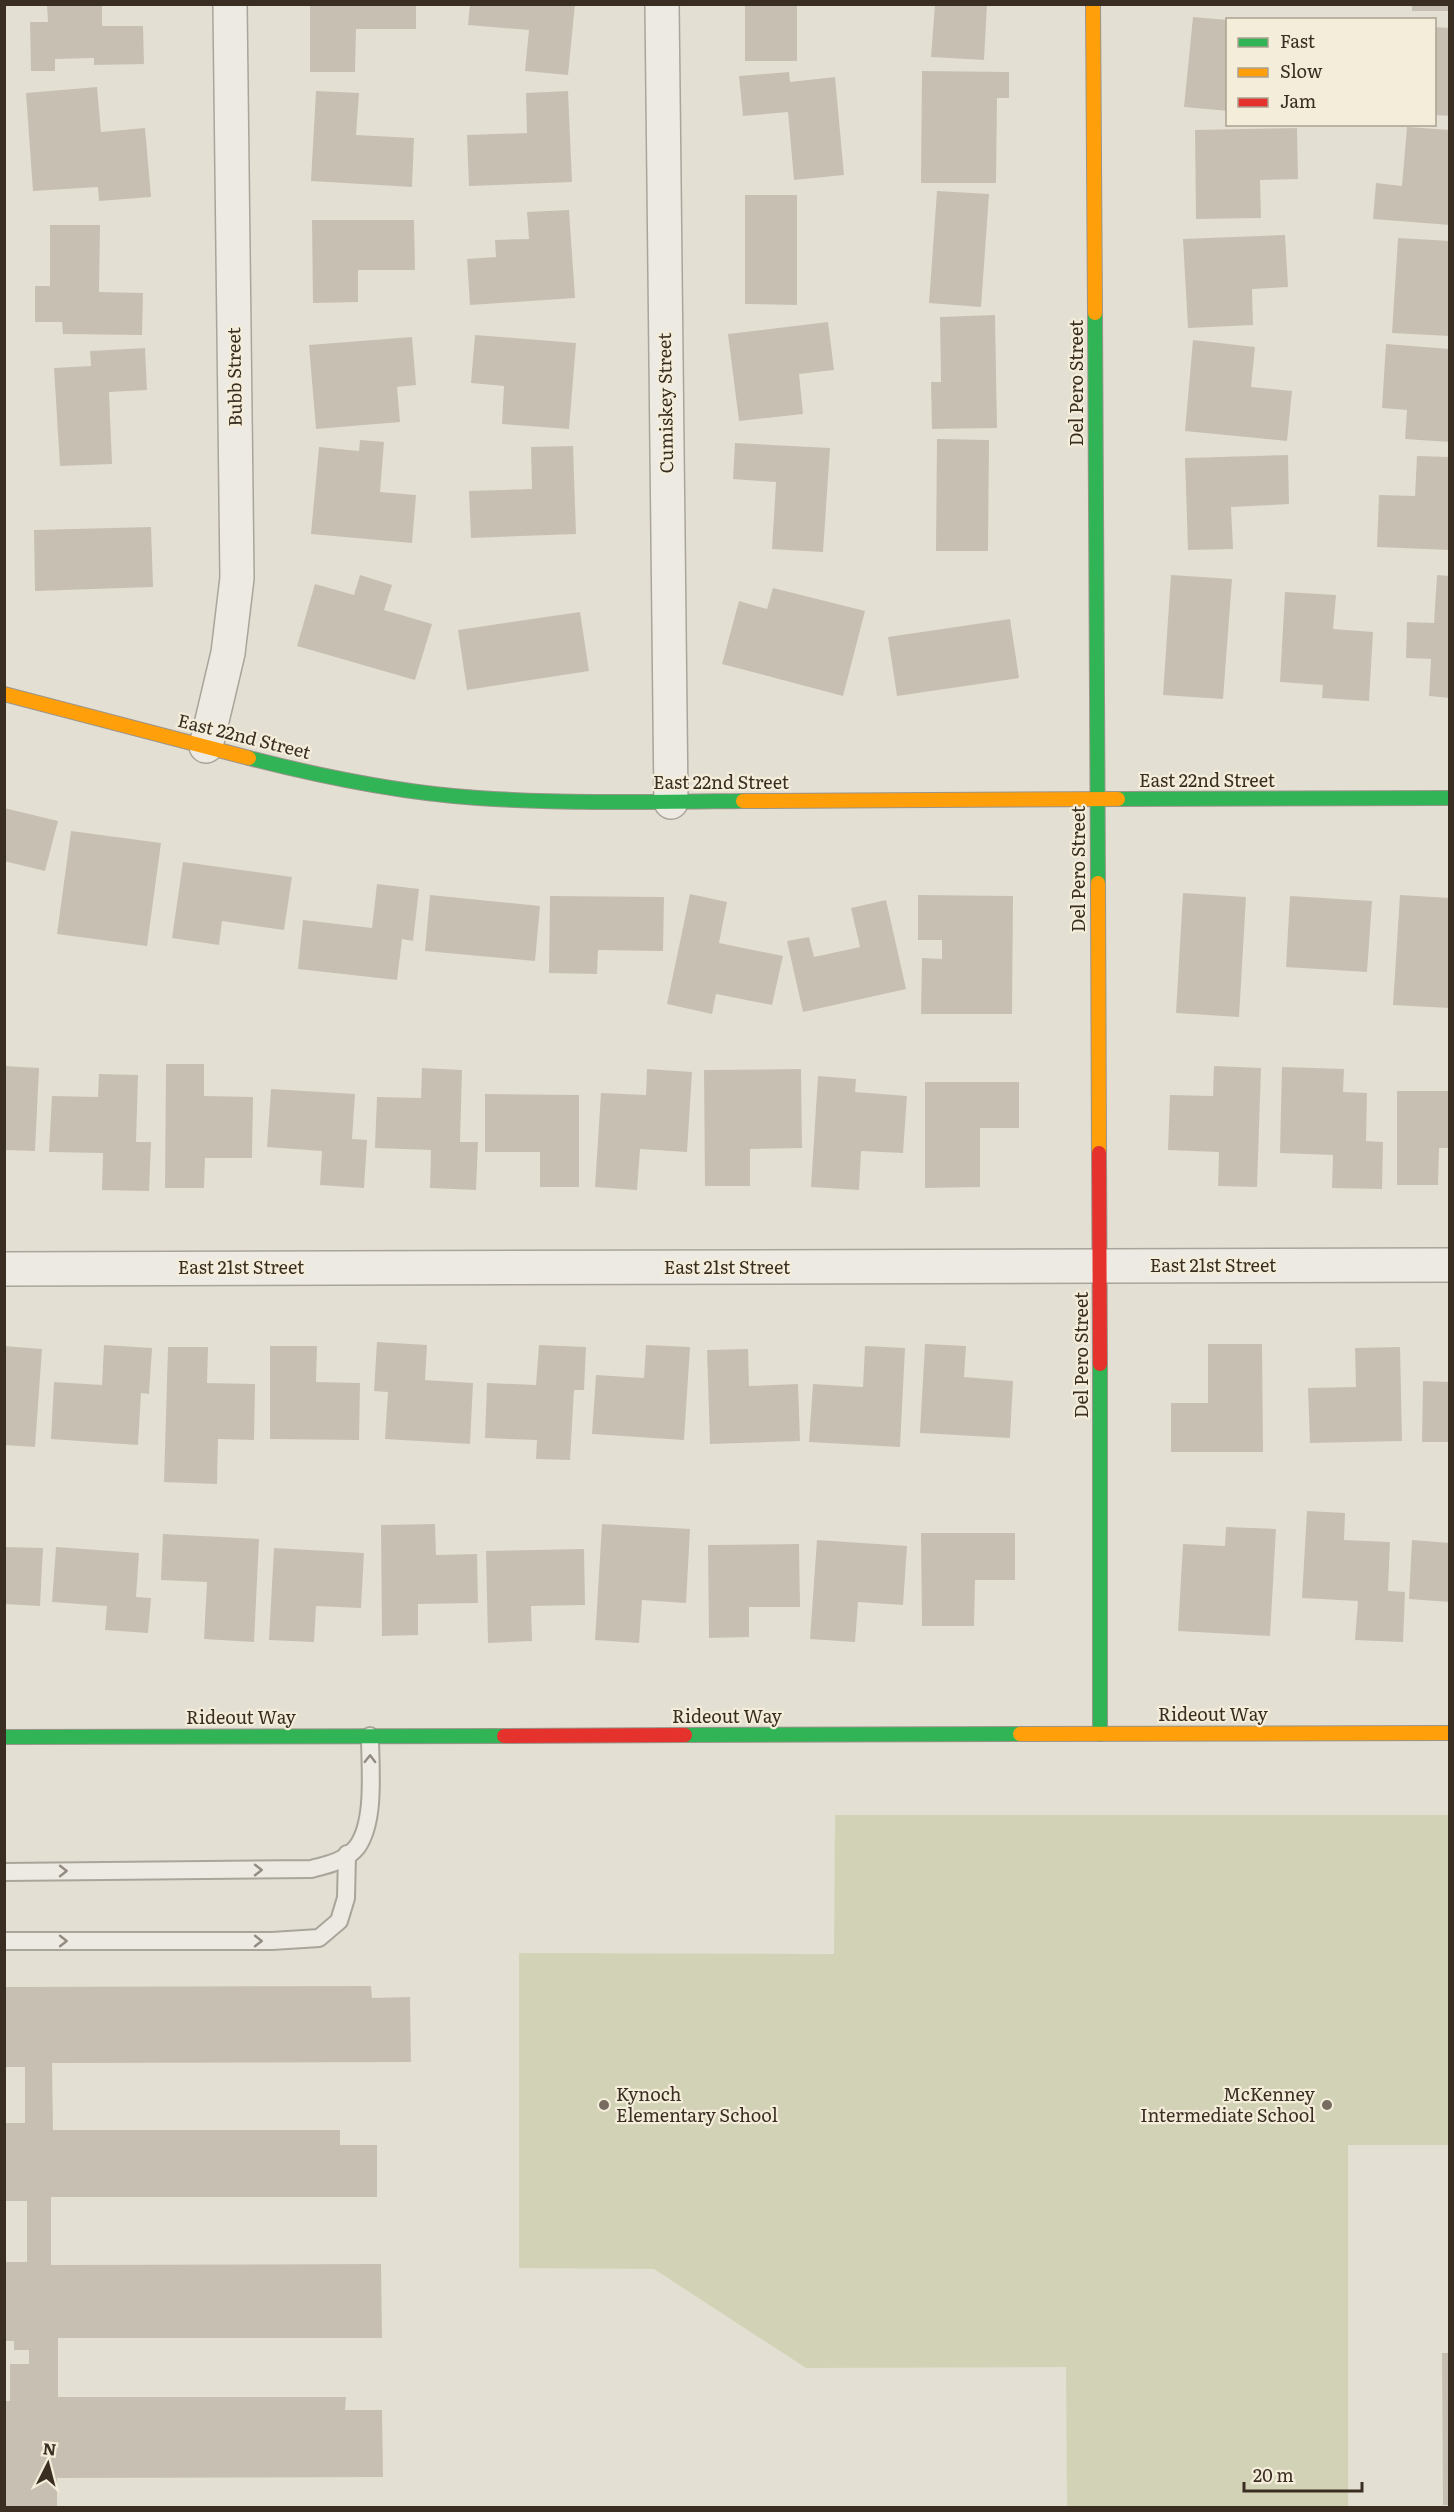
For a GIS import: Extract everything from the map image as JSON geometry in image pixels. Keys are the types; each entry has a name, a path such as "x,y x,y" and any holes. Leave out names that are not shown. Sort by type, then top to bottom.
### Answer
{"street":[{"name":"Bubb Street","path":"206,746 228,653 237,578 230,4"},
{"name":"Cumiskey Street","path":"662,4 671,802"},
{"name":"Del Pero Street","path":"1093,4 1100,1267 1100,1734"},
{"name":"East 22nd Street","path":"4,694 281,766 364,783 476,798 564,802 1449,798"},
{"name":"East 21st Street","path":"4,1269 1449,1265"},
{"name":"Rideout Way","path":"4,1737 1449,1733"}],"lane":[{"path":"4,1872 311,1869 335,1863 357,1846 369,1817 370,1736"},
{"path":"4,1941 272,1941 319,1938 339,1921 346,1898 347,1854"}],"green space":[{"path":"835,1815 1449,1815 1449,2145 1348,2145 1348,2507 1067,2507 1066,2367 806,2368 654,2269 519,2268 519,1953 834,1954"}],"building":[{"path":"47,4 102,4 102,26 143,26 144,64 94,65 94,58 55,59 55,71 31,71 30,22 48,22"},
{"path":"310,4 416,4 416,29 356,29 355,72 310,72"},
{"path":"470,4 575,4 568,75 525,71 529,30 468,25"},
{"path":"745,4 797,4 797,61 745,61"},
{"path":"935,4 987,4 984,60 931,57"},
{"path":"1412,4 1450,4 1450,11 1412,11"},
{"path":"1193,17 1226,20 1226,111 1184,107"},
{"path":"1436,27 1450,28 1450,116 1436,115"},
{"path":"922,71 1009,72 1009,98 997,98 996,183 921,183"},
{"path":"789,72 790,82 835,77 844,175 794,180 788,112 743,116 739,76"},
{"path":"97,87 101,132 145,128 151,197 99,201 98,187 33,191 26,93"},
{"path":"316,91 359,93 356,135 414,138 412,187 311,181"},
{"path":"568,91 572,182 469,186 467,135 527,133 526,93"},
{"path":"1407,127 1450,130 1450,225 1373,219 1376,183 1402,186"},
{"path":"1297,128 1298,179 1260,180 1261,218 1196,219 1195,130"},
{"path":"937,191 989,194 981,307 929,303"},
{"path":"745,195 797,195 797,305 745,304"},
{"path":"569,210 575,298 470,305 467,259 496,257 495,240 529,239 527,212"},
{"path":"312,220 414,220 415,270 358,270 358,302 313,303"},
{"path":"50,225 100,225 99,292 143,293 142,335 63,334 62,322 35,322 35,286 50,286"},
{"path":"1285,235 1288,287 1252,289 1253,325 1188,328 1183,239"},
{"path":"1398,238 1450,241 1450,336 1392,333"},
{"path":"995,315 997,428 932,429 931,382 941,382 940,317"},
{"path":"828,322 834,370 799,374 803,414 739,421 728,334"},
{"path":"475,335 576,343 569,429 502,424 504,386 471,383"},
{"path":"412,337 416,385 397,387 400,422 316,429 309,345"},
{"path":"1193,340 1255,347 1251,387 1292,391 1287,441 1185,431"},
{"path":"1386,344 1450,349 1450,442 1405,439 1407,410 1382,408"},
{"path":"145,348 147,390 109,392 112,464 60,466 54,368 91,366 90,351"},
{"path":"937,439 989,440 988,551 936,551"},
{"path":"360,440 384,442 380,492 416,495 412,543 311,534 319,447 359,451"},
{"path":"735,443 830,448 823,552 772,549 776,482 733,479"},
{"path":"573,446 576,534 471,538 469,491 532,489 531,447"},
{"path":"1288,455 1289,504 1231,507 1233,549 1188,550 1185,458"},
{"path":"1417,456 1450,457 1450,550 1377,547 1379,495 1415,496"},
{"path":"151,527 153,587 35,591 34,530"},
{"path":"360,575 392,585 384,610 432,624 415,680 297,646 315,584 354,595"},
{"path":"1171,575 1232,579 1223,699 1163,695"},
{"path":"1437,575 1450,576 1450,698 1429,696 1431,659 1406,658 1407,622 1434,623"},
{"path":"773,588 865,611 843,696 722,664 739,601 767,609"},
{"path":"1285,592 1336,595 1333,629 1373,632 1369,701 1322,698 1323,685 1280,682"},
{"path":"580,612 589,671 467,690 458,630"},
{"path":"1010,619 1019,678 897,696 888,637"},
{"path":"4,808 58,821 45,871 4,861"},
{"path":"71,831 161,843 147,946 57,934"},
{"path":"183,862 292,877 284,930 222,921 219,945 172,938"},
{"path":"377,884 419,889 413,941 402,939 397,980 298,969 303,920 372,928"},
{"path":"1183,893 1246,897 1239,1017 1176,1013"},
{"path":"690,894 727,902 719,943 783,956 772,1005 716,994 712,1014 667,1004"},
{"path":"430,895 540,906 535,961 425,951"},
{"path":"918,895 1013,896 1012,1014 921,1014 922,958 942,959 942,940 918,940"},
{"path":"1400,895 1450,898 1450,1008 1393,1005"},
{"path":"550,896 664,897 663,951 598,950 597,974 549,973"},
{"path":"1290,896 1372,901 1367,972 1286,967"},
{"path":"886,900 906,989 803,1012 787,941 809,937 814,957 860,947 851,908"},
{"path":"166,1064 204,1064 204,1096 253,1097 252,1158 205,1158 204,1188 165,1188"},
{"path":"5,1066 39,1068 35,1151 5,1150"},
{"path":"1214,1066 1261,1068 1257,1187 1218,1186 1219,1152 1168,1150 1170,1095 1213,1096"},
{"path":"1282,1067 1344,1069 1343,1092 1367,1093 1366,1141 1383,1142 1382,1189 1332,1188 1333,1155 1280,1153"},
{"path":"422,1068 462,1070 460,1142 478,1142 476,1190 430,1188 431,1150 375,1148 377,1097 421,1098"},
{"path":"647,1069 692,1072 687,1152 640,1149 637,1190 595,1187 601,1093 646,1095"},
{"path":"801,1069 802,1148 750,1149 750,1186 705,1186 704,1070"},
{"path":"99,1074 138,1075 136,1142 151,1142 149,1191 102,1190 103,1153 49,1152 52,1096 98,1097"},
{"path":"818,1076 856,1079 855,1092 907,1096 903,1153 861,1151 859,1190 811,1187"},
{"path":"925,1082 1019,1082 1019,1128 980,1128 980,1187 925,1188"},
{"path":"271,1089 355,1094 352,1139 367,1140 364,1188 320,1185 322,1151 267,1147"},
{"path":"1397,1091 1450,1091 1450,1148 1439,1148 1438,1185 1397,1185"},
{"path":"485,1094 579,1095 579,1187 540,1187 540,1152 485,1152"},
{"path":"377,1342 427,1345 425,1380 473,1383 470,1444 385,1439 388,1392 374,1391"},
{"path":"925,1344 966,1346 964,1377 1013,1381 1010,1438 920,1433"},
{"path":"1208,1344 1262,1344 1263,1452 1171,1452 1171,1403 1208,1403"},
{"path":"104,1345 152,1348 149,1394 141,1393 138,1445 51,1439 54,1382 102,1385"},
{"path":"539,1345 586,1347 584,1390 574,1390 570,1460 536,1459 537,1440 485,1438 487,1383 536,1385"},
{"path":"646,1345 690,1347 684,1440 592,1434 596,1375 644,1378"},
{"path":"4,1346 42,1349 35,1447 4,1445"},
{"path":"270,1346 317,1346 316,1382 360,1383 359,1440 270,1439"},
{"path":"865,1346 905,1348 900,1447 809,1442 813,1384 863,1387"},
{"path":"168,1347 208,1347 207,1383 255,1384 254,1440 218,1439 217,1484 164,1482"},
{"path":"1400,1347 1402,1441 1310,1443 1308,1388 1356,1387 1355,1348"},
{"path":"748,1349 749,1386 798,1384 800,1441 710,1444 707,1350"},
{"path":"1423,1381 1450,1382 1450,1442 1422,1442"},
{"path":"1307,1511 1345,1513 1344,1540 1390,1542 1388,1591 1405,1592 1403,1642 1355,1640 1358,1601 1302,1598"},
{"path":"435,1524 436,1555 477,1554 478,1603 418,1604 418,1635 382,1636 381,1525"},
{"path":"602,1524 690,1529 686,1603 642,1600 639,1643 595,1640"},
{"path":"1226,1527 1276,1529 1270,1636 1178,1631 1183,1544 1225,1546"},
{"path":"921,1533 1015,1533 1015,1580 975,1580 974,1626 922,1626"},
{"path":"163,1534 259,1539 254,1642 204,1639 207,1582 161,1580"},
{"path":"817,1540 907,1546 903,1605 858,1602 855,1642 810,1639"},
{"path":"1412,1540 1450,1543 1450,1602 1409,1599"},
{"path":"799,1544 800,1607 749,1607 749,1637 709,1638 708,1545"},
{"path":"4,1547 43,1548 40,1606 4,1604"},
{"path":"56,1547 139,1553 136,1597 151,1598 148,1633 105,1630 107,1606 52,1602"},
{"path":"274,1548 364,1553 361,1608 316,1606 314,1642 269,1640"},
{"path":"584,1549 585,1605 531,1606 532,1641 488,1643 486,1551"},
{"path":"371,1986 372,1998 410,1997 411,2062 52,2063 53,2130 340,2130 340,2145 377,2145 377,2197 51,2197 51,2265 381,2264 382,2338 58,2338 58,2397 346,2397 345,2410 382,2410 383,2477 57,2478 57,2508 4,2508 4,2401 10,2401 10,2364 29,2364 29,2350 14,2350 14,2341 4,2341 4,2262 27,2262 27,2201 4,2201 4,2123 25,2123 25,2067 4,2067 4,1987"},
{"path":"1442,2353 1450,2353 1450,2505 1443,2505"}],"traffic: fast":[{"path":"1095,313 1098,883"},
{"path":"249,758 362,783 449,796 577,802 743,801"},
{"path":"1118,799 1450,798"},
{"path":"1100,1364 1100,1734"},
{"path":"685,1735 1020,1734"},
{"path":"4,1737 504,1736"}],"traffic: slow":[{"path":"1093,4 1095,313"},
{"path":"4,694 249,758"},
{"path":"743,801 1118,799"},
{"path":"1098,883 1099,1153"},
{"path":"1020,1734 1450,1733"}],"traffic: jam":[{"path":"1099,1153 1100,1364"},
{"path":"504,1736 685,1735"}],"place":[{"name":"Kynoch Elementary School","path":"604,2105"},
{"name":"McKenney Intermediate School","path":"1327,2105"}]}
